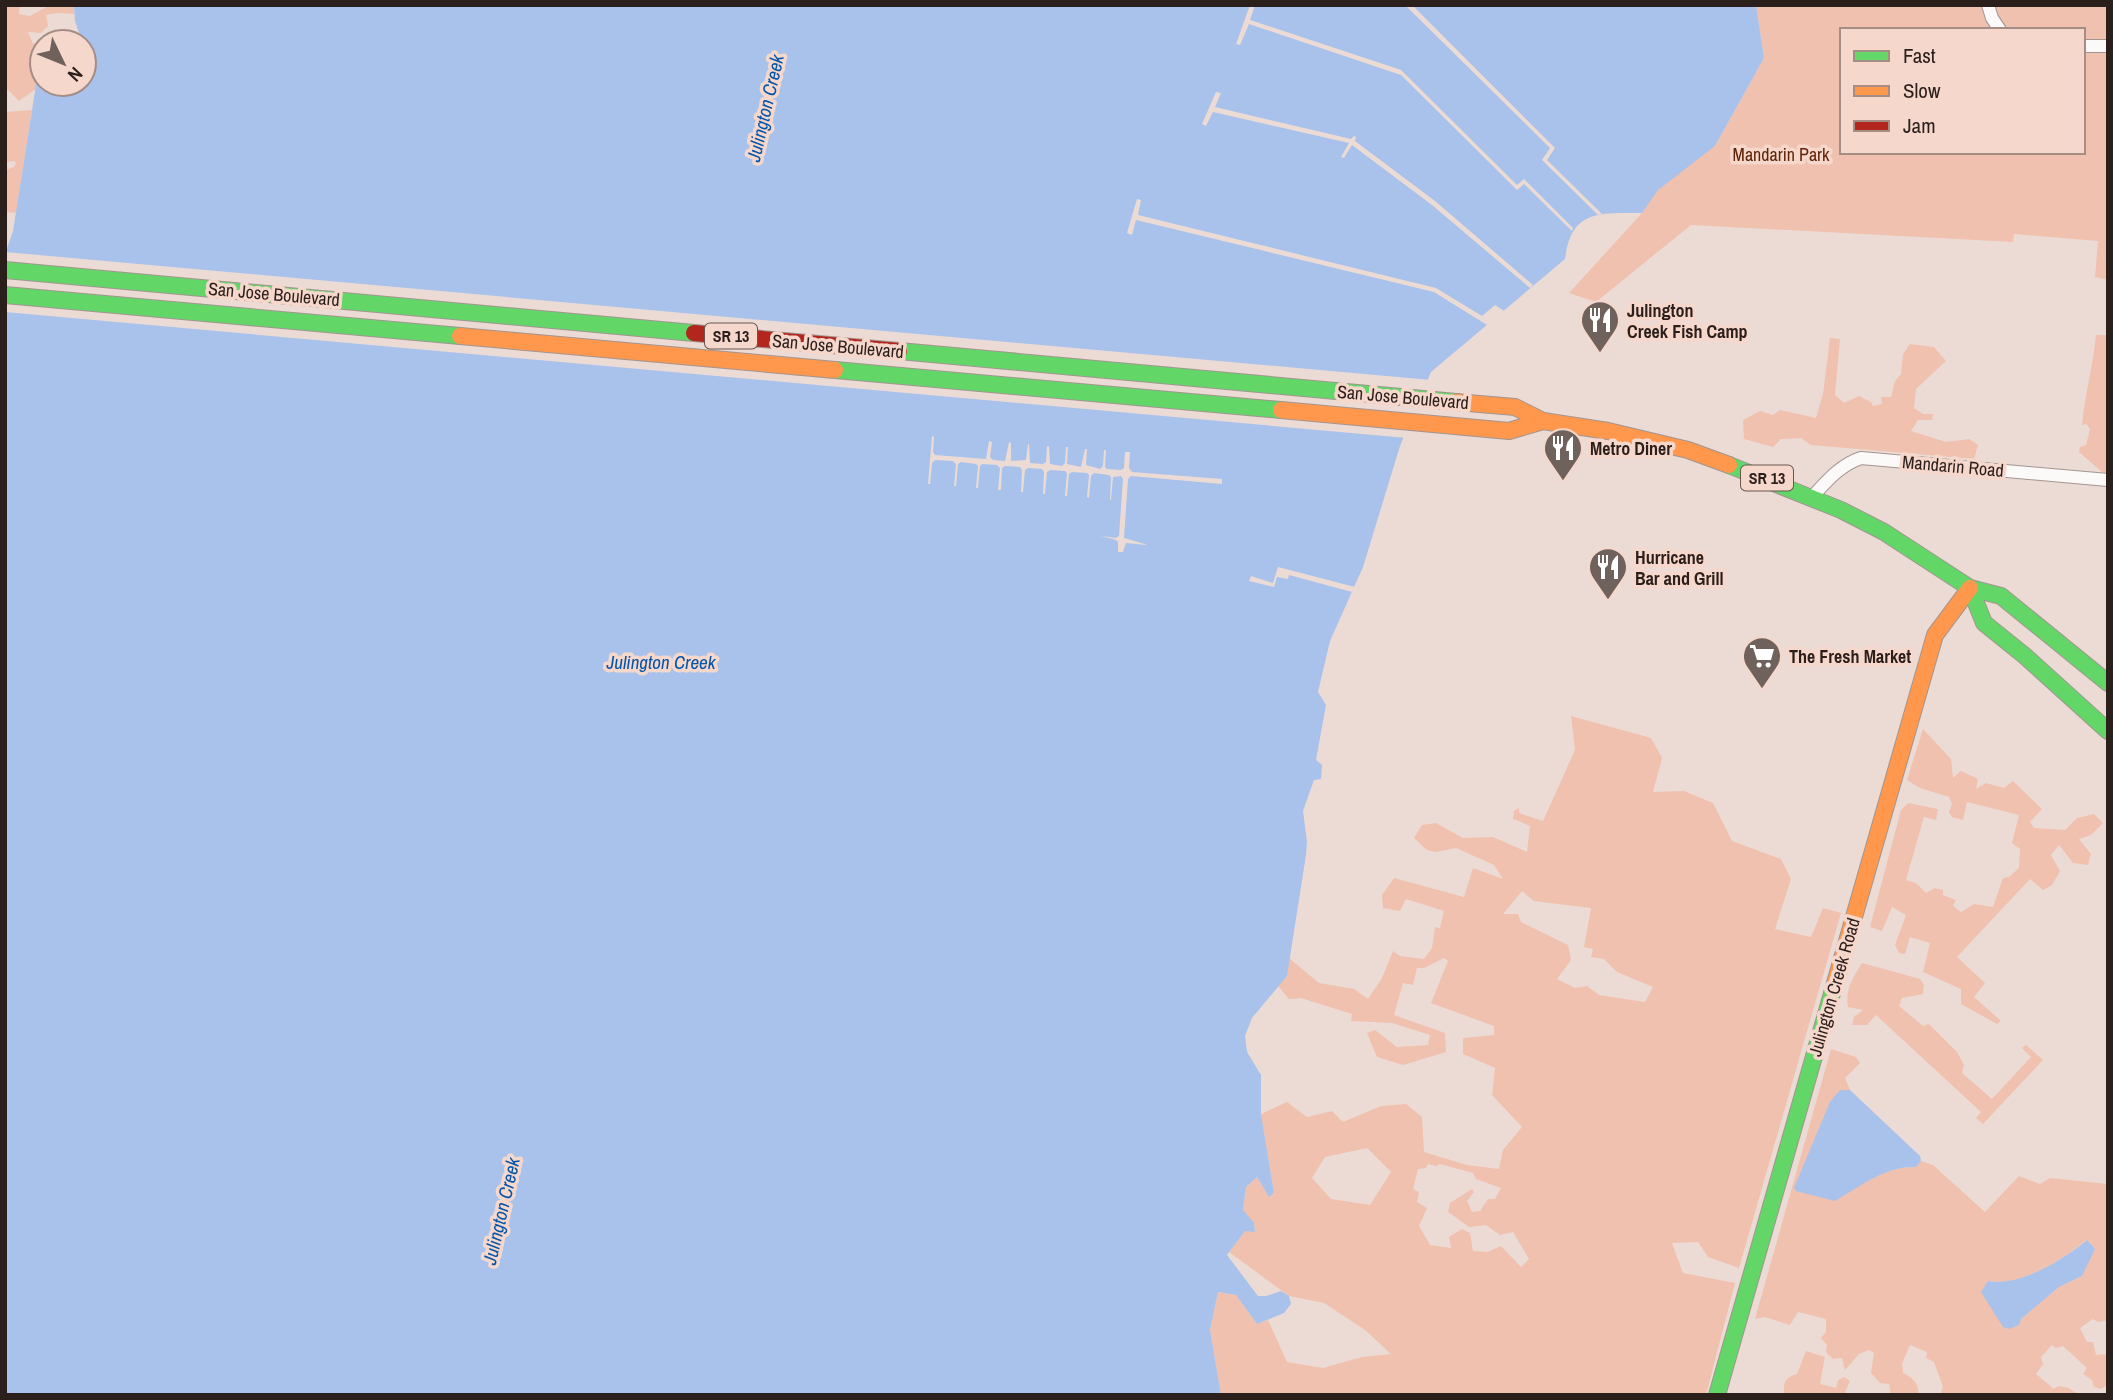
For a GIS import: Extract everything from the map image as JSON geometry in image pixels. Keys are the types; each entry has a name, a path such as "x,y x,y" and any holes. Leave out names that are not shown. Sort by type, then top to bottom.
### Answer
{"main road":[{"name":"San Jose Boulevard","path":"5,270 1515,407 1543,421 1608,431 1688,450 1812,496 1884,532 1970,588 2001,596 2108,683"},
{"name":"San Jose Boulevard","path":"5,295 1510,431 1543,421"},
{"path":"1970,588 1983,623 2106,725"},
{"name":"Julington Creek Road","path":"1717,1395 1934,635 1970,588"}],"street":[{"path":"1987,5 1999,28"},
{"path":"2085,46 2108,46"},
{"name":"Mandarin Road","path":"1812,496 1837,470 1861,458 2108,480"}],"green space":[{"path":"5,5 20,5 19,14 30,16 50,5 74,5 74,14 46,15 46,28 28,28 28,95 19,101 5,87"},
{"name":"Mandarin Park","path":"1756,5 2108,5 2108,280 2095,277 2098,241 2014,234 2013,242 1691,225 1596,302 1569,293 1642,213 1657,190 1715,146 1764,58"},
{"path":"32,110 16,213 7,212 5,170 14,167 16,163 5,162 5,112"},
{"path":"2096,335 2108,335 2108,473 2102,472 2079,452 2080,447 2086,445 2090,429 2086,424 2082,425"},
{"path":"1830,338 1840,339 1835,395 1844,403 1859,396 1873,406 1882,404 1881,397 1891,397 1895,381 1901,374 1903,354 1910,344 1934,347 1946,361 1916,389 1914,408 1923,414 1933,414 1932,420 1918,420 1911,431 1946,442 1969,439 1978,445 1974,459 1811,445 1801,438 1781,439 1773,447 1744,439 1743,420 1760,411 1773,415 1780,410 1816,418 1823,394"},
{"path":"1571,716 1651,738 1662,758 1653,792 1684,791 1713,803 1732,841 1781,859 1791,879 1775,929 1811,937 1823,908 1841,913 1739,1268 1708,1257 1698,1242 1672,1243 1683,1273 1735,1283 1706,1395 1221,1395 1210,1330 1218,1292 1236,1295 1257,1324 1268,1320 1287,1362 1323,1368 1362,1357 1391,1354 1365,1330 1324,1303 1289,1296 1229,1252 1245,1231 1255,1231 1254,1223 1243,1211 1246,1187 1257,1177 1269,1197 1274,1193 1261,1114 1287,1102 1307,1117 1332,1111 1343,1122 1381,1106 1406,1104 1422,1117 1424,1152 1467,1165 1499,1169 1503,1150 1522,1127 1492,1095 1495,1068 1463,1054 1463,1038 1494,1035 1494,1026 1431,1003 1448,961 1444,958 1424,968 1417,968 1413,985 1403,983 1394,1015 1445,1033 1446,1052 1403,1065 1377,1057 1367,1033 1375,1030 1397,1047 1428,1045 1430,1035 1392,1023 1351,1021 1352,1014 1301,998 1289,999 1278,986 1287,976 1289,958 1319,983 1354,989 1368,999 1382,978 1393,951 1400,956 1424,959 1432,948 1435,927 1440,928 1444,911 1406,899 1400,911 1383,908 1382,895 1394,878 1464,897 1473,868 1503,879 1494,865 1456,848 1436,852 1427,850 1414,838 1422,825 1436,823 1463,838 1493,837 1527,852 1530,826 1513,819 1514,811 1519,808 1519,813 1543,821 1575,750","holes":["1522,891 1534,901 1591,908 1584,947 1593,949 1591,957 1604,959 1617,972 1653,987 1645,1002 1599,995 1587,986 1575,988 1557,979 1571,960 1568,945 1521,922 1518,914 1503,914","1367,1148 1391,1172 1370,1205 1331,1199 1312,1178 1325,1157","1428,1164 1440,1164 1473,1173 1476,1179 1501,1188 1495,1199 1488,1199 1480,1211 1472,1212 1467,1201 1474,1192 1472,1189 1450,1203 1448,1212 1469,1227 1486,1225 1500,1235 1513,1232 1529,1259 1521,1267 1501,1246 1488,1252 1473,1251 1470,1233 1462,1229 1449,1237 1451,1248 1430,1245 1419,1226 1427,1208 1417,1202 1419,1192 1413,1189 1418,1169 1426,1168"]},
{"path":"1923,729 1951,759 1953,778 1961,771 1978,779 1976,789 1986,783 2004,788 2013,781 2042,809 2030,822 2034,828 2065,830 2077,818 2094,814 2103,823 2091,835 2079,839 2091,854 2088,865 2073,863 2059,845 2051,855 2060,871 2052,885 2043,890 2030,879 1957,957 1985,983 1974,997 2001,1021 1997,1024 1961,1004 1961,989 1923,972 1930,943 1910,937 1905,954 1899,953 1895,945 1906,915 1892,907 1882,931 1870,927 1901,810 1908,803 1938,809 1936,820 1924,817 1906,880 1916,883 1926,893 1935,888 1943,890 1943,895 1956,900 1953,906 1961,912 1974,904 1993,907 2003,878 2009,877 2019,868 2020,849 2012,843 2019,815 1967,802 1963,820 1952,817 1949,812 1952,804 1949,797 1920,788 1907,780"},
{"path":"1862,963 1920,979 1924,985 1923,994 1902,998 1899,1006 1923,1026 1929,1024 1957,1052 1964,1065 1962,1073 1992,1099 2031,1057 2022,1048 2026,1045 2043,1060 1983,1124 1976,1118 1981,1112 1876,1015 1867,1025 1852,1025 1854,1017 1863,1010 1848,1007 1848,995"},
{"path":"1831,1049 1856,1057 1860,1063 1845,1078 1850,1090 1840,1090 1835,1201 1884,1173 1916,1167 1921,1161 1933,1165 1985,1212 2019,1176 2040,1184 2050,1178 2108,1184 2108,1320 2098,1322 2093,1319 2080,1328 2087,1342 2093,1342 2096,1355 2108,1354 2108,1384 2101,1389 2094,1387 2092,1380 2083,1374 2087,1368 2063,1346 2056,1348 2052,1345 2041,1357 2043,1364 2036,1374 2054,1389 2058,1386 2069,1388 2079,1395 1940,1395 1943,1387 1934,1362 1926,1358 1927,1352 1910,1345 1902,1364 1903,1373 1915,1381 1918,1395 1891,1395 1889,1384 1880,1383 1871,1373 1874,1353 1869,1350 1859,1354 1845,1370 1842,1358 1833,1359 1826,1352 1827,1345 1821,1338 1826,1332 1826,1319 1798,1312 1790,1325 1765,1317 1755,1319","holes":["2086,1240 2082,1276 2059,1287 2021,1319 2018,1325 1988,1281 2000,1282 2027,1276 2065,1256"]},
{"path":"1806,1351 1825,1357 1820,1384 1836,1388 1838,1380 1844,1377 1850,1381 1844,1395 1784,1395 1786,1381 1797,1374"}],"water":[{"name":"Julington Creek","path":"74,5 1756,5 1764,58 1715,146 1658,190 1642,213 1601,214 1581,222 1568,243 1565,259 1431,372 1400,446 1363,567 1330,641 1318,692 1326,705 1316,760 1322,765 1321,779 1314,780 1303,811 1306,855 1287,976 1252,1018 1245,1036 1247,1052 1261,1075 1261,1114 1274,1193 1269,1197 1257,1177 1246,1187 1243,1210 1254,1223 1255,1232 1245,1231 1227,1255 1258,1296 1281,1291 1289,1296 1291,1304 1284,1313 1257,1324 1236,1295 1218,1292 1210,1330 1221,1395 5,1395 5,254 13,231 34,98 98,98 98,28 77,28"},
{"path":"1840,1090 1850,1090 1920,1156 1921,1161 1916,1167 1884,1173 1835,1201 1796,1191 1794,1188 1830,1102"},
{"path":"2087,1240 2095,1249 2082,1276 2059,1287 2021,1319 2019,1325 2009,1329 2003,1327 1981,1292 1988,1281 2000,1282 2027,1276 2066,1256"}],"pier":[{"path":"1250,5 1255,5 1250,20 1401,70 1517,185 1524,179 1573,228 1572,231 1524,184 1517,190 1401,75 1249,24 1240,45 1236,44"},
{"path":"1405,5 1412,5 1555,148 1547,160 1602,214 1598,215 1542,160 1550,148"},
{"path":"1216,92 1221,93 1215,107 1351,139 1356,137 1355,141 1435,201 1533,285 1530,288 1432,205 1352,145 1344,158 1341,157 1349,143 1213,112 1206,126 1202,124"},
{"path":"1137,199 1141,200 1138,215 1436,288 1482,316 1495,305 1504,311 1487,325 1434,292 1136,220 1132,235 1127,233"},
{"path":"5,252 1431,380 1407,438 5,312"},
{"path":"932,436 935,455 986,459 989,441 992,442 990,457 993,460 1005,461 1009,442 1011,461 1026,460 1029,444 1030,463 1046,462 1049,446 1050,464 1062,466 1068,447 1067,464 1081,467 1087,449 1086,465 1100,469 1106,450 1105,467 1121,470 1124,468 1125,452 1130,452 1129,468 1132,472 1222,479 1222,484 1131,476 1128,479 1124,538 1148,545 1126,543 1123,552 1118,552 1116,540 1101,536 1119,536 1121,476 1113,477 1110,500 1109,475 1094,473 1091,476 1089,498 1089,475 1072,472 1069,474 1065,496 1065,471 1047,472 1043,494 1042,469 1025,470 1021,492 1020,467 1002,468 1001,490 998,490 1000,468 997,465 980,466 976,488 976,464 958,464 954,486 956,464 953,461 935,460 928,484"},
{"path":"1278,567 1355,587 1352,592 1289,575 1288,579 1277,577 1274,587 1249,581 1251,576 1273,583"}],"traffic: fast":[{"path":"5,270 694,333"},
{"path":"5,295 460,336"},
{"path":"899,351 1456,402"},
{"path":"835,370 1281,410"},
{"path":"1729,465 1841,510 1884,532 1970,588 2001,596 2108,683"},
{"path":"1970,588 1984,623 2108,731"},
{"path":"1717,1395 1833,990"}],"traffic: slow":[{"path":"460,336 835,370"},
{"path":"1456,402 1515,407 1543,421 1608,431 1688,450 1729,465"},
{"path":"1281,410 1509,431 1543,421"},
{"path":"1833,990 1935,635 1970,588"}],"traffic: jam":[{"path":"694,333 899,351"}],"place":[{"name":"Julington Creek Fish Camp","path":"1600,354"},
{"name":"Metro Diner","path":"1563,482"},
{"name":"Hurricane Bar and Grill","path":"1608,601"},
{"name":"The Fresh Market","path":"1762,690"}]}
